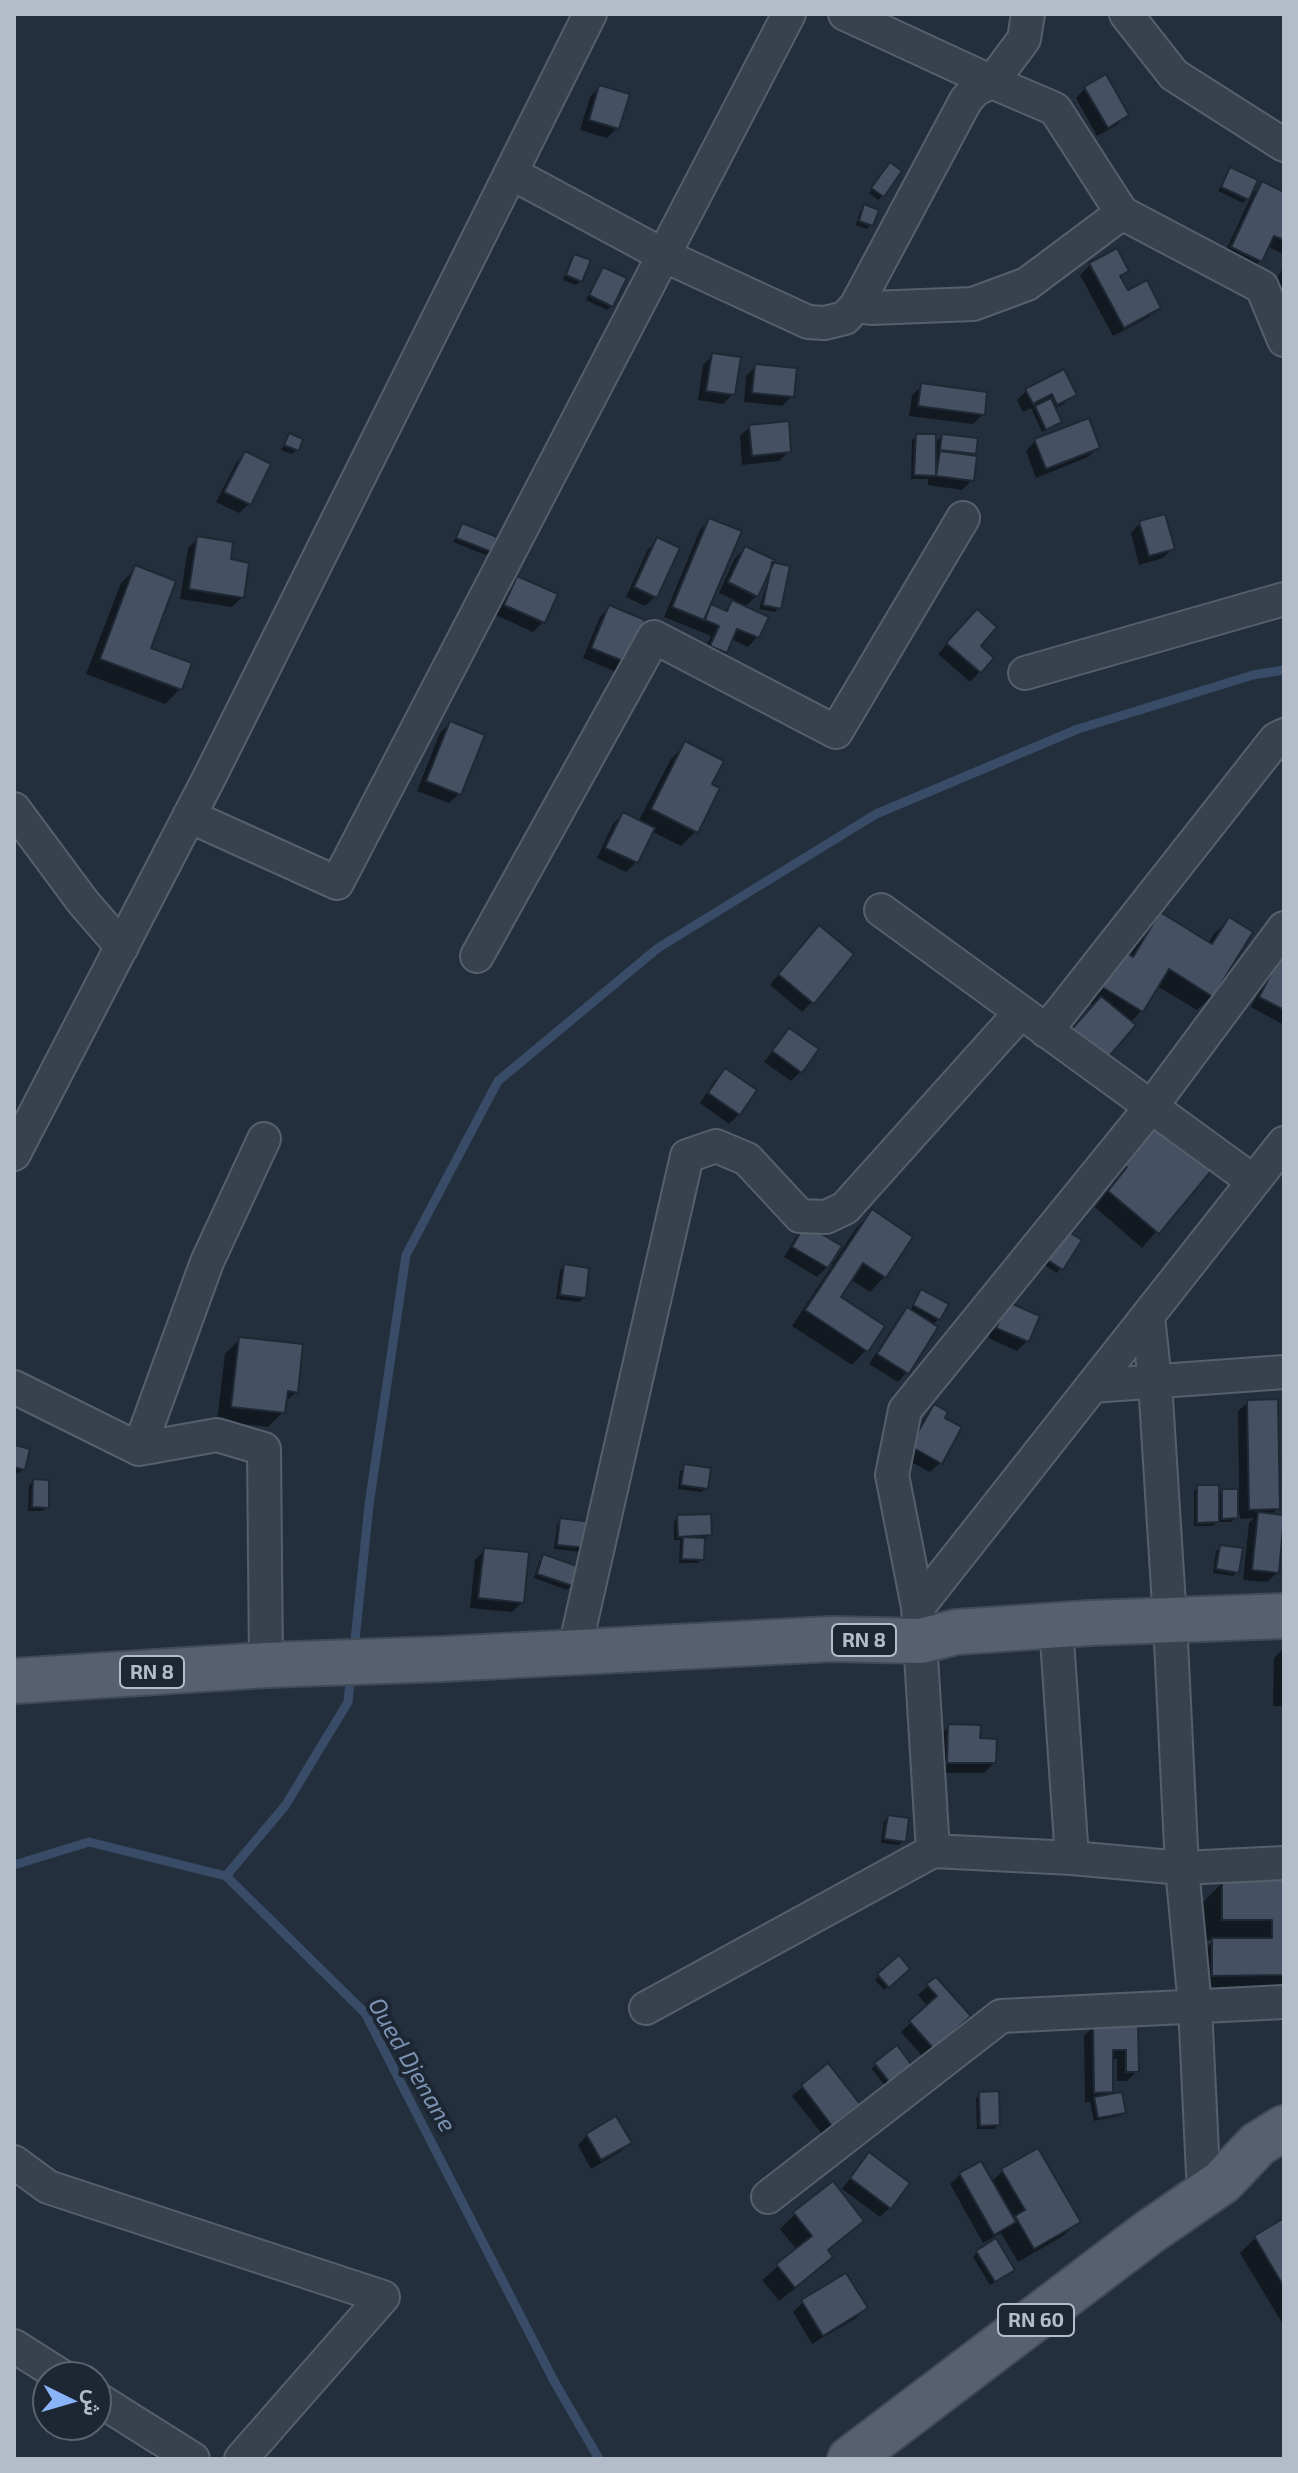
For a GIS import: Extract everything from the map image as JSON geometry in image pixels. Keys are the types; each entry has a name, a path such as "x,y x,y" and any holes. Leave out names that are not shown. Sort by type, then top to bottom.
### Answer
{"main road":[{"name":"RN 8","path":"14,1681 832,1639 919,1624 956,1632 1284,1616"},
{"path":"1213,2188 1258,2144 1284,2128"},
{"name":"RN 60","path":"850,2459 1148,2233 1213,2188 1284,2156"}],"street":[{"path":"14,1154 189,816 590,14"},
{"path":"189,816 337,883 789,14"},
{"path":"845,14 1055,109 1122,213 1262,287 1284,340"},
{"path":"511,173 665,256 808,322 825,323 845,318 856,306 958,112 976,89 992,82 1024,39 1028,14"},
{"path":"1126,14 1174,75 1284,145"},
{"path":"856,306 973,304 1027,284 1122,213"},
{"path":"477,956 654,637 836,732 963,518"},
{"path":"1025,673 1284,599"},
{"path":"1046,1031 1276,739 1284,735"},
{"path":"14,809 83,902 122,947"},
{"path":"881,910 1253,1181"},
{"path":"933,1851 919,1624 892,1475 905,1410 1151,1107 1284,928"},
{"path":"574,1652 687,1156 716,1146 747,1159 800,1216 826,1217 845,1208 1021,1012"},
{"path":"139,1449 207,1262 264,1139"},
{"path":"919,1624 1092,1386 1284,1143"},
{"path":"1148,1316 1170,1621 1182,1868 1213,2188"},
{"path":"1092,1386 1284,1372"},
{"path":"14,1387 139,1449 217,1435 264,1449 278,1666"},
{"path":"1056,1625 1072,1858"},
{"path":"646,2008 933,1851 1072,1858 1182,1868 1284,1863"},
{"path":"768,2197 1001,2016 1284,2002"},
{"path":"14,2162 48,2187 383,2297 241,2459"},
{"path":"14,2346 38,2361"},
{"path":"112,2408 193,2459"}],"building":[{"path":"1106,74 1129,115 1108,128 1084,87"},
{"path":"599,85 630,94 619,129 589,120"},
{"path":"890,162 902,171 884,197 871,188"},
{"path":"1230,167 1258,180 1249,200 1221,187"},
{"path":"1262,181 1284,192 1284,240 1274,236 1262,262 1231,247"},
{"path":"864,204 879,210 873,226 859,221"},
{"path":"1117,248 1129,271 1120,276 1128,290 1147,280 1161,308 1124,328 1089,263"},
{"path":"574,254 591,260 582,282 566,275"},
{"path":"603,267 627,278 613,307 589,295"},
{"path":"712,353 741,357 735,395 706,391"},
{"path":"755,364 797,368 794,397 752,393"},
{"path":"1064,369 1077,395 1057,405 1052,394 1033,404 1025,389"},
{"path":"921,383 987,392 985,415 918,406"},
{"path":"1051,398 1062,422 1046,430 1035,406"},
{"path":"1089,418 1100,448 1046,469 1034,439"},
{"path":"789,421 791,452 752,456 749,425"},
{"path":"289,433 303,439 299,451 284,445"},
{"path":"916,434 936,434 936,476 914,475"},
{"path":"942,434 978,438 976,454 940,450"},
{"path":"245,451 271,464 251,505 224,492"},
{"path":"940,451 977,456 974,481 936,476"},
{"path":"1165,514 1175,549 1149,556 1139,521"},
{"path":"709,518 742,531 704,620 672,607"},
{"path":"462,523 497,537 492,552 456,538"},
{"path":"197,536 233,542 231,559 249,563 244,598 189,589"},
{"path":"657,537 680,548 657,598 634,587"},
{"path":"745,546 775,560 758,597 728,582"},
{"path":"772,562 790,566 781,609 763,605"},
{"path":"135,565 176,581 151,648 192,663 182,690 100,659"},
{"path":"517,576 558,594 545,623 504,605"},
{"path":"732,600 769,617 759,638 737,629 727,653 710,646 719,626 705,620 711,604 727,611"},
{"path":"609,605 645,620 628,663 591,648"},
{"path":"977,609 997,627 981,646 994,658 981,673 946,643"},
{"path":"450,721 485,735 461,795 426,781"},
{"path":"685,741 724,761 712,784 720,788 698,833 651,809"},
{"path":"623,812 655,828 638,863 605,848"},
{"path":"1160,912 1212,944 1229,917 1253,932 1213,997 1169,969 1143,1012 1102,987 1124,951 1133,957"},
{"path":"819,925 854,954 814,1004 778,974"},
{"path":"1284,949 1284,1010 1259,997"},
{"path":"1101,996 1136,1025 1106,1060 1071,1030"},
{"path":"789,1028 819,1049 802,1073 772,1051"},
{"path":"725,1068 757,1090 740,1115 708,1093"},
{"path":"1160,1117 1216,1165 1159,1234 1108,1191 1127,1167 1122,1163"},
{"path":"872,1209 913,1237 886,1278 863,1263 841,1297 885,1326 868,1352 805,1310"},
{"path":"805,1224 842,1246 828,1268 792,1247"},
{"path":"1064,1229 1082,1240 1063,1270 1046,1259"},
{"path":"564,1264 589,1268 586,1298 560,1295"},
{"path":"921,1289 949,1304 940,1320 913,1305"},
{"path":"1008,1302 1040,1316 1029,1342 996,1328"},
{"path":"907,1307 938,1327 909,1374 877,1354"},
{"path":"239,1337 303,1344 298,1393 288,1391 285,1413 231,1407"},
{"path":"1278,1399 1280,1509 1249,1510 1247,1400"},
{"path":"934,1404 948,1412 945,1418 962,1427 942,1464 910,1446"},
{"path":"15,1445 30,1449 25,1470 14,1467"},
{"path":"684,1464 711,1468 708,1489 681,1485"},
{"path":"33,1479 49,1480 49,1508 32,1507"},
{"path":"1197,1485 1219,1485 1219,1522 1197,1523"},
{"path":"1222,1489 1238,1489 1238,1518 1222,1519"},
{"path":"1258,1512 1284,1515 1279,1573 1252,1570"},
{"path":"711,1514 712,1535 678,1537 677,1515"},
{"path":"560,1518 592,1522 588,1548 557,1545"},
{"path":"683,1537 705,1538 704,1560 682,1559"},
{"path":"1220,1545 1243,1548 1239,1573 1216,1569"},
{"path":"484,1548 529,1552 524,1603 478,1598"},
{"path":"543,1554 580,1567 573,1586 537,1574"},
{"path":"948,1724 981,1725 980,1738 997,1739 996,1763 947,1763"},
{"path":"888,1815 909,1818 906,1842 884,1839"},
{"path":"1222,1880 1284,1880 1284,1975 1212,1976 1212,1938 1272,1938 1272,1920 1222,1920"},
{"path":"899,1955 910,1969 889,1988 877,1974"},
{"path":"936,1977 971,2016 934,2049 909,2021 937,1996 926,1984"},
{"path":"1093,2024 1138,2024 1139,2072 1126,2072 1126,2050 1113,2050 1113,2092 1094,2093"},
{"path":"897,2045 913,2067 891,2084 874,2063"},
{"path":"828,2063 860,2104 832,2126 801,2085"},
{"path":"999,2091 1000,2125 980,2126 979,2092"},
{"path":"1122,2092 1126,2113 1098,2118 1094,2097"},
{"path":"616,2116 632,2143 601,2160 586,2134"},
{"path":"1038,2148 1081,2222 1034,2249 1015,2216 1025,2210 1001,2169"},
{"path":"869,2152 910,2183 891,2209 850,2178"},
{"path":"981,2161 1016,2222 994,2235 959,2173"},
{"path":"833,2181 864,2221 828,2250 833,2257 795,2288 776,2264 812,2236 793,2212"},
{"path":"1284,2218 1284,2287 1254,2236"},
{"path":"996,2238 1015,2270 995,2282 976,2251"},
{"path":"846,2273 868,2308 823,2336 801,2300"}],"waterway":[{"path":"354,1650 369,1505 406,1255 498,1081 658,948 876,814 1078,729 1253,675 1284,670"},
{"path":"226,1876 285,1806 348,1702 351,1672"},
{"name":"Oued Djenane","path":"14,1865 89,1842 226,1876 365,2013 554,2381 599,2459"}]}
